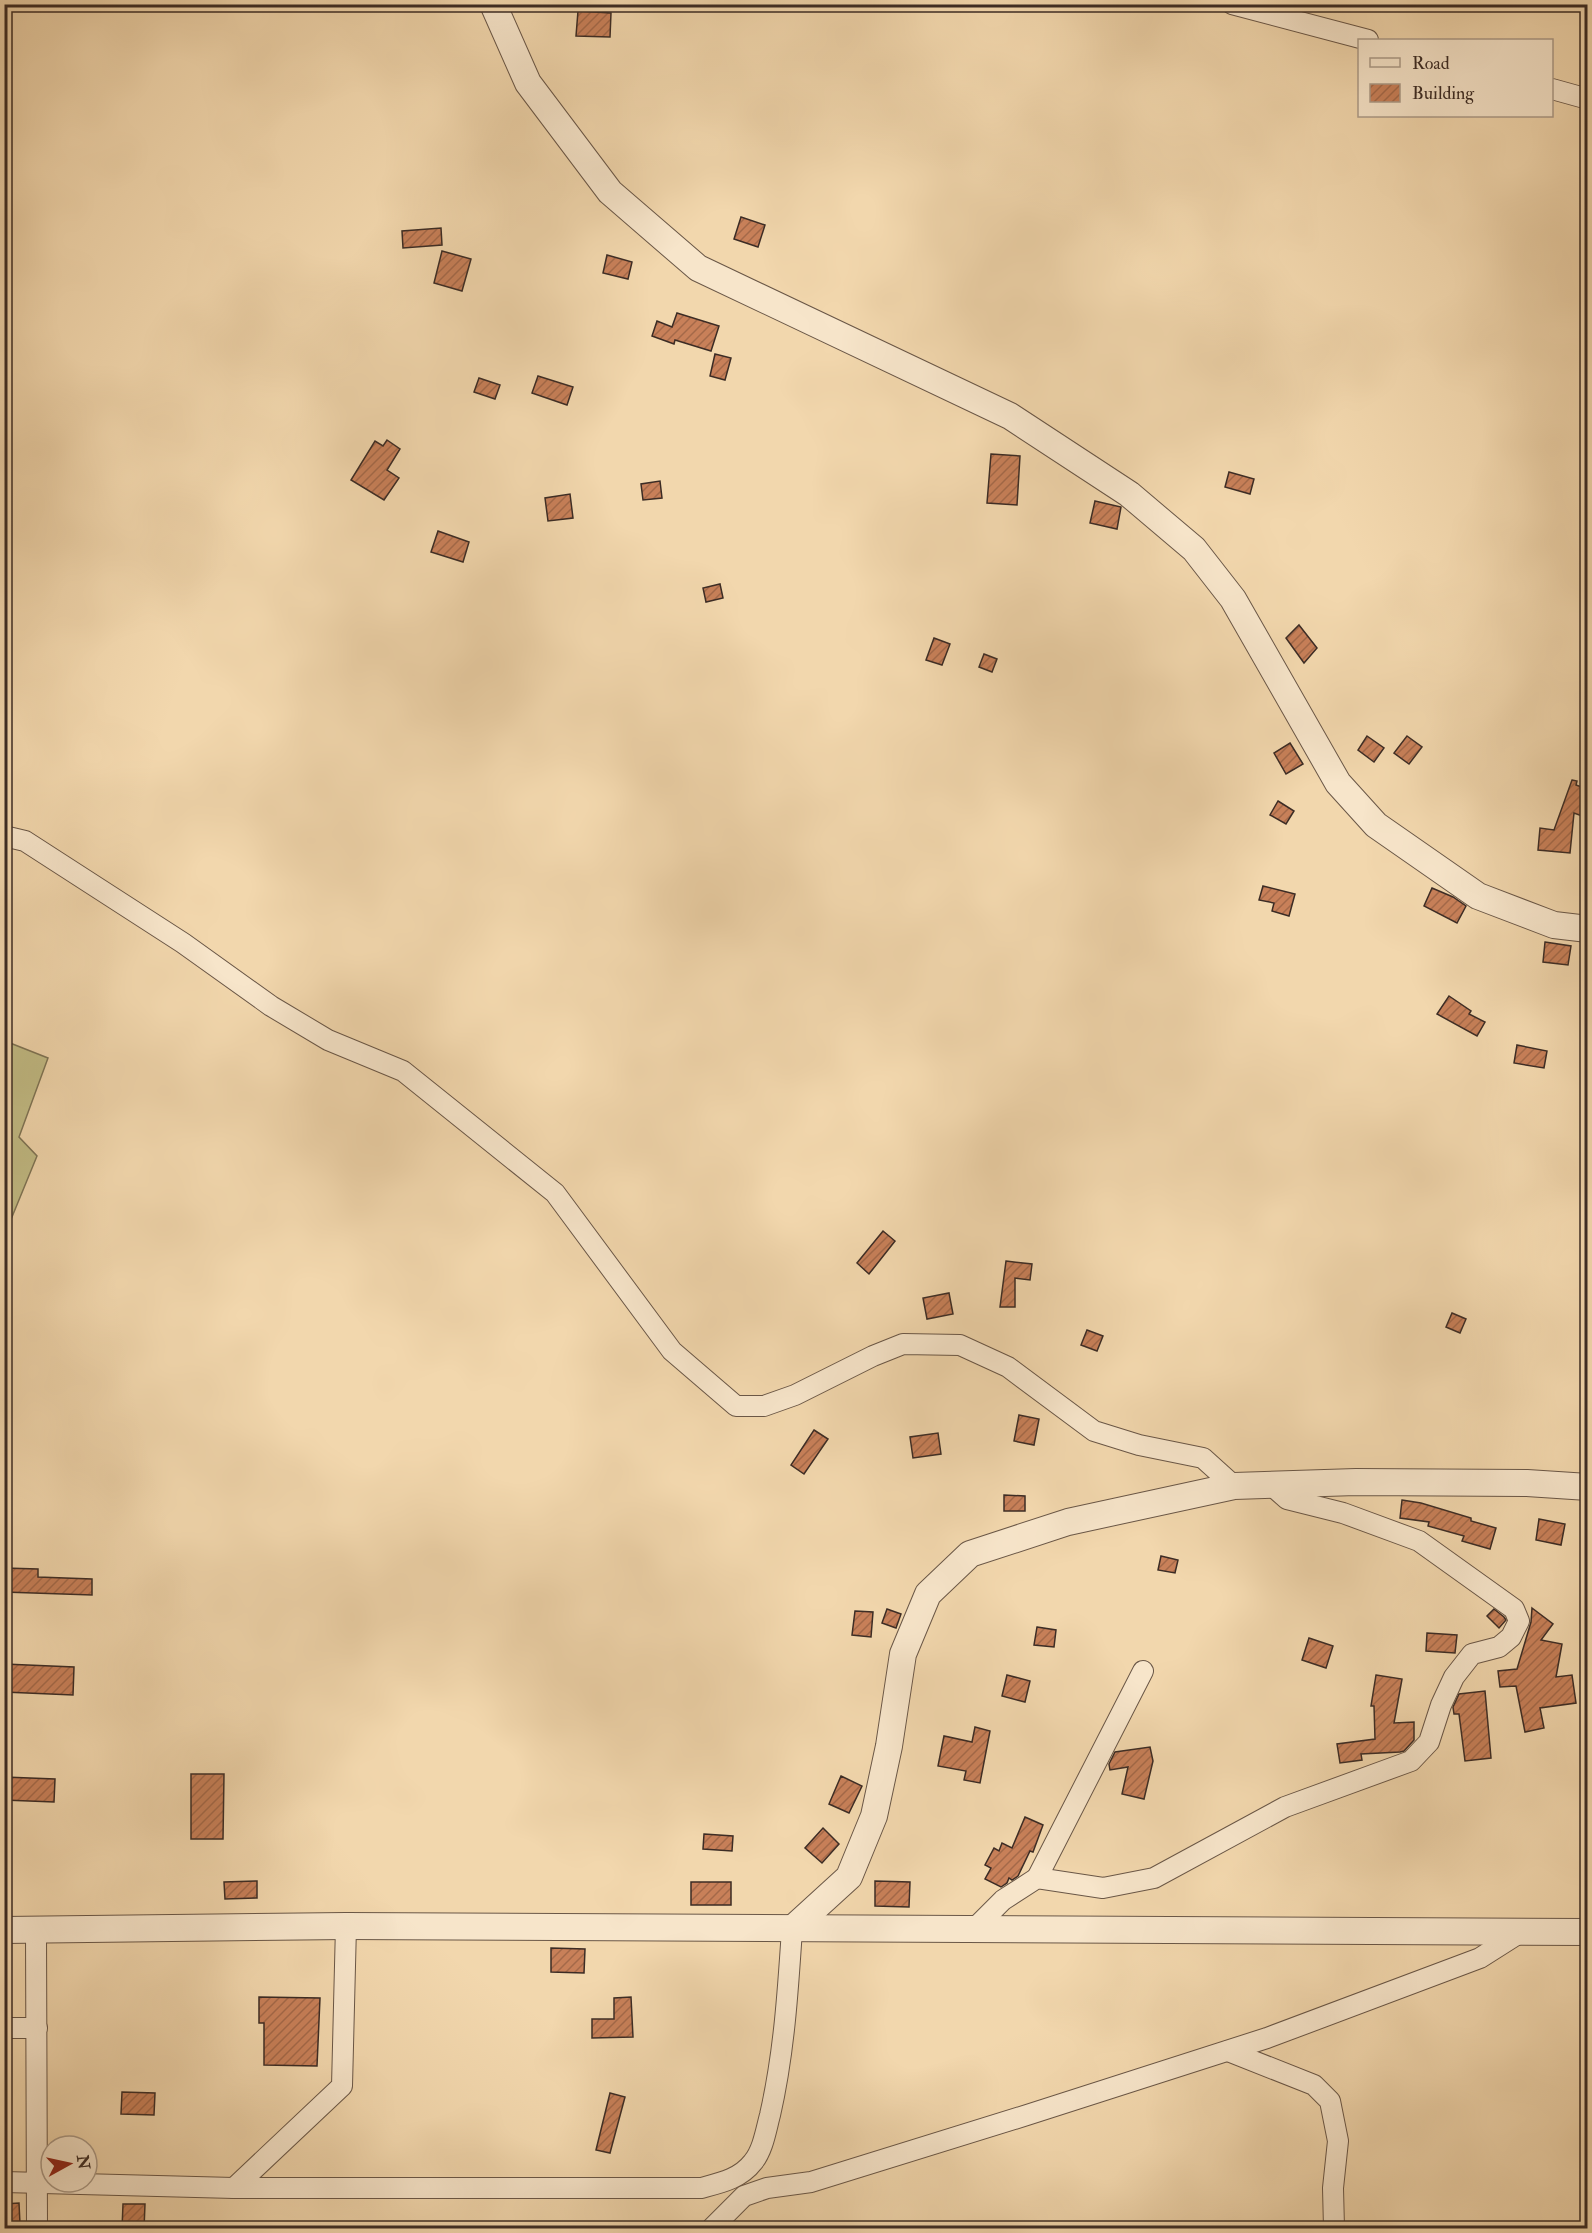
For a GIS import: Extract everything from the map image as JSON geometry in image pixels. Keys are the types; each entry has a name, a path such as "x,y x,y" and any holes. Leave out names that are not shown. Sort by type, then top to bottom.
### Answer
{"street":[{"path":"493,4 528,83 610,192 698,268 1010,416 1129,494 1194,549 1233,598 1338,783 1376,825 1478,896 1554,925 1587,929"},
{"path":"1233,4 1364,39"},
{"path":"1553,90 1587,99"},
{"path":"4,836 25,841 183,943 271,1006 328,1040 403,1071 555,1193 672,1351 736,1406 764,1406 795,1395 873,1356 903,1344 960,1345 1008,1367 1094,1431 1139,1445 1203,1458 1234,1486"},
{"path":"4,2182 234,2188 474,2190 701,2188 734,2178 753,2162 765,2138 776,2088 788,2005 792,1929 849,1877 874,1816 889,1746 903,1654 928,1594 970,1554 1068,1522 1234,1486 1527,1483 1587,1487"},
{"path":"1037,1878 1103,1888 1154,1878 1285,1808 1411,1761 1429,1742 1441,1705 1454,1677 1472,1654 1499,1647 1511,1637 1519,1620 1514,1609 1419,1541 1343,1513 1287,1499 1270,1484"},
{"path":"974,1929 1003,1900 1037,1878 1143,1671"},
{"path":"234,2188 342,2086 346,1926"},
{"path":"4,1930 346,1926 1587,1932"},
{"path":"36,1930 37,2229"},
{"path":"712,2229 744,2196 767,2188 811,2182 1267,2038 1480,1958 1521,1932"},
{"path":"4,2028 37,2028"},
{"path":"1228,2050 1314,2085 1330,2101 1338,2141 1333,2188 1334,2229"},
{"path":"734,2178 744,2196"}],"shaded area":[{"path":"5,1041 48,1058 19,1137 37,1156 5,1234"}],"building":[{"path":"578,11 611,13 610,37 576,36"},
{"path":"741,217 765,225 758,247 734,239"},
{"path":"441,228 442,245 403,248 402,231"},
{"path":"442,251 471,259 462,291 434,283"},
{"path":"607,255 632,262 628,279 603,273"},
{"path":"677,313 719,326 711,351 675,340 674,344 652,336 657,321 672,327"},
{"path":"715,354 731,358 725,380 710,376"},
{"path":"538,376 573,387 567,405 532,393"},
{"path":"479,378 500,385 495,399 474,392"},
{"path":"387,440 400,449 387,470 399,478 384,500 351,480 375,441 383,446"},
{"path":"991,454 1020,456 1017,505 987,503"},
{"path":"1229,472 1254,479 1250,494 1225,487"},
{"path":"660,481 662,498 643,500 641,484"},
{"path":"570,494 573,518 548,521 545,498"},
{"path":"1095,501 1121,507 1117,529 1090,523"},
{"path":"438,531 469,542 463,562 431,552"},
{"path":"720,584 723,598 706,602 703,588"},
{"path":"1299,625 1317,648 1304,663 1286,638"},
{"path":"934,638 950,644 942,665 926,660"},
{"path":"984,654 997,659 992,672 979,667"},
{"path":"1367,736 1384,748 1374,762 1358,750"},
{"path":"1407,736 1422,747 1409,764 1394,753"},
{"path":"1290,743 1303,764 1286,774 1274,753"},
{"path":"1572,780 1577,781 1576,785 1587,789 1587,809 1585,817 1574,813 1570,853 1538,850 1540,828 1554,830"},
{"path":"1278,801 1294,811 1286,824 1270,815"},
{"path":"1263,886 1295,894 1289,916 1272,911 1274,903 1259,900"},
{"path":"1432,888 1453,897 1466,906 1457,923 1424,906"},
{"path":"1545,942 1571,946 1568,965 1543,962"},
{"path":"1449,996 1471,1011 1469,1014 1485,1022 1477,1036 1437,1014"},
{"path":"1517,1045 1547,1051 1544,1068 1514,1063"},
{"path":"883,1231 895,1241 869,1274 857,1263"},
{"path":"1006,1261 1032,1264 1030,1280 1015,1278 1015,1307 1000,1307"},
{"path":"949,1293 953,1314 927,1319 923,1298"},
{"path":"1452,1313 1466,1319 1460,1333 1446,1327"},
{"path":"1087,1330 1103,1336 1097,1351 1081,1345"},
{"path":"1019,1415 1039,1419 1034,1445 1014,1441"},
{"path":"814,1430 828,1439 804,1474 791,1465"},
{"path":"938,1433 941,1454 913,1458 910,1437"},
{"path":"1004,1495 1025,1496 1025,1511 1004,1511"},
{"path":"1402,1500 1421,1503 1496,1528 1490,1549 1462,1541 1464,1536 1428,1526 1429,1522 1400,1518"},
{"path":"1539,1519 1565,1524 1561,1545 1536,1540"},
{"path":"1161,1556 1178,1560 1175,1573 1158,1570"},
{"path":"4,1568 38,1569 38,1577 92,1579 92,1595 4,1592"},
{"path":"1532,1608 1553,1624 1541,1640 1562,1644 1556,1677 1572,1675 1576,1703 1540,1708 1544,1728 1525,1732 1516,1686 1500,1687 1498,1671 1517,1669 1531,1622"},
{"path":"887,1609 901,1614 896,1628 882,1623"},
{"path":"1494,1609 1506,1620 1499,1628 1487,1616"},
{"path":"855,1611 873,1612 871,1637 852,1635"},
{"path":"1037,1627 1056,1630 1054,1647 1034,1645"},
{"path":"1427,1633 1457,1635 1455,1653 1426,1651"},
{"path":"1309,1638 1333,1646 1326,1668 1302,1660"},
{"path":"4,1664 74,1667 73,1695 4,1692"},
{"path":"1007,1675 1030,1681 1025,1702 1002,1696"},
{"path":"1376,1675 1402,1679 1394,1723 1414,1722 1414,1740 1404,1751 1361,1754 1362,1760 1340,1763 1337,1744 1375,1739 1374,1706 1371,1706"},
{"path":"1485,1691 1491,1758 1465,1761 1459,1714 1454,1714 1453,1707 1459,1694"},
{"path":"975,1727 990,1731 980,1783 964,1780 966,1771 938,1766 944,1736 972,1742"},
{"path":"1150,1747 1153,1761 1144,1799 1122,1794 1128,1767 1110,1770 1109,1764 1115,1752"},
{"path":"191,1774 224,1774 223,1839 191,1839"},
{"path":"841,1776 862,1786 849,1813 829,1804"},
{"path":"4,1777 55,1779 54,1802 4,1800"},
{"path":"1025,1817 1043,1825 1033,1852 1030,1851 1018,1876 1012,1880 1009,1878 1007,1883 1001,1887 985,1879 991,1868 985,1865 994,1848 999,1851 1002,1843 1012,1848"},
{"path":"823,1828 839,1844 822,1863 805,1848"},
{"path":"704,1834 733,1836 732,1851 703,1849"},
{"path":"257,1881 257,1898 225,1899 224,1882"},
{"path":"875,1881 910,1882 909,1907 875,1906"},
{"path":"691,1882 731,1882 731,1905 691,1905"},
{"path":"551,1948 585,1949 584,1973 551,1972"},
{"path":"259,1997 320,1998 317,2066 264,2065 264,2023 259,2023"},
{"path":"631,1997 633,2037 592,2038 592,2019 614,2019 614,1998"},
{"path":"122,2092 155,2093 154,2115 121,2114"},
{"path":"610,2093 625,2097 610,2153 596,2150"},
{"path":"19,2203 20,2224 4,2225 4,2204"},
{"path":"123,2204 145,2204 144,2229 122,2229"}]}
